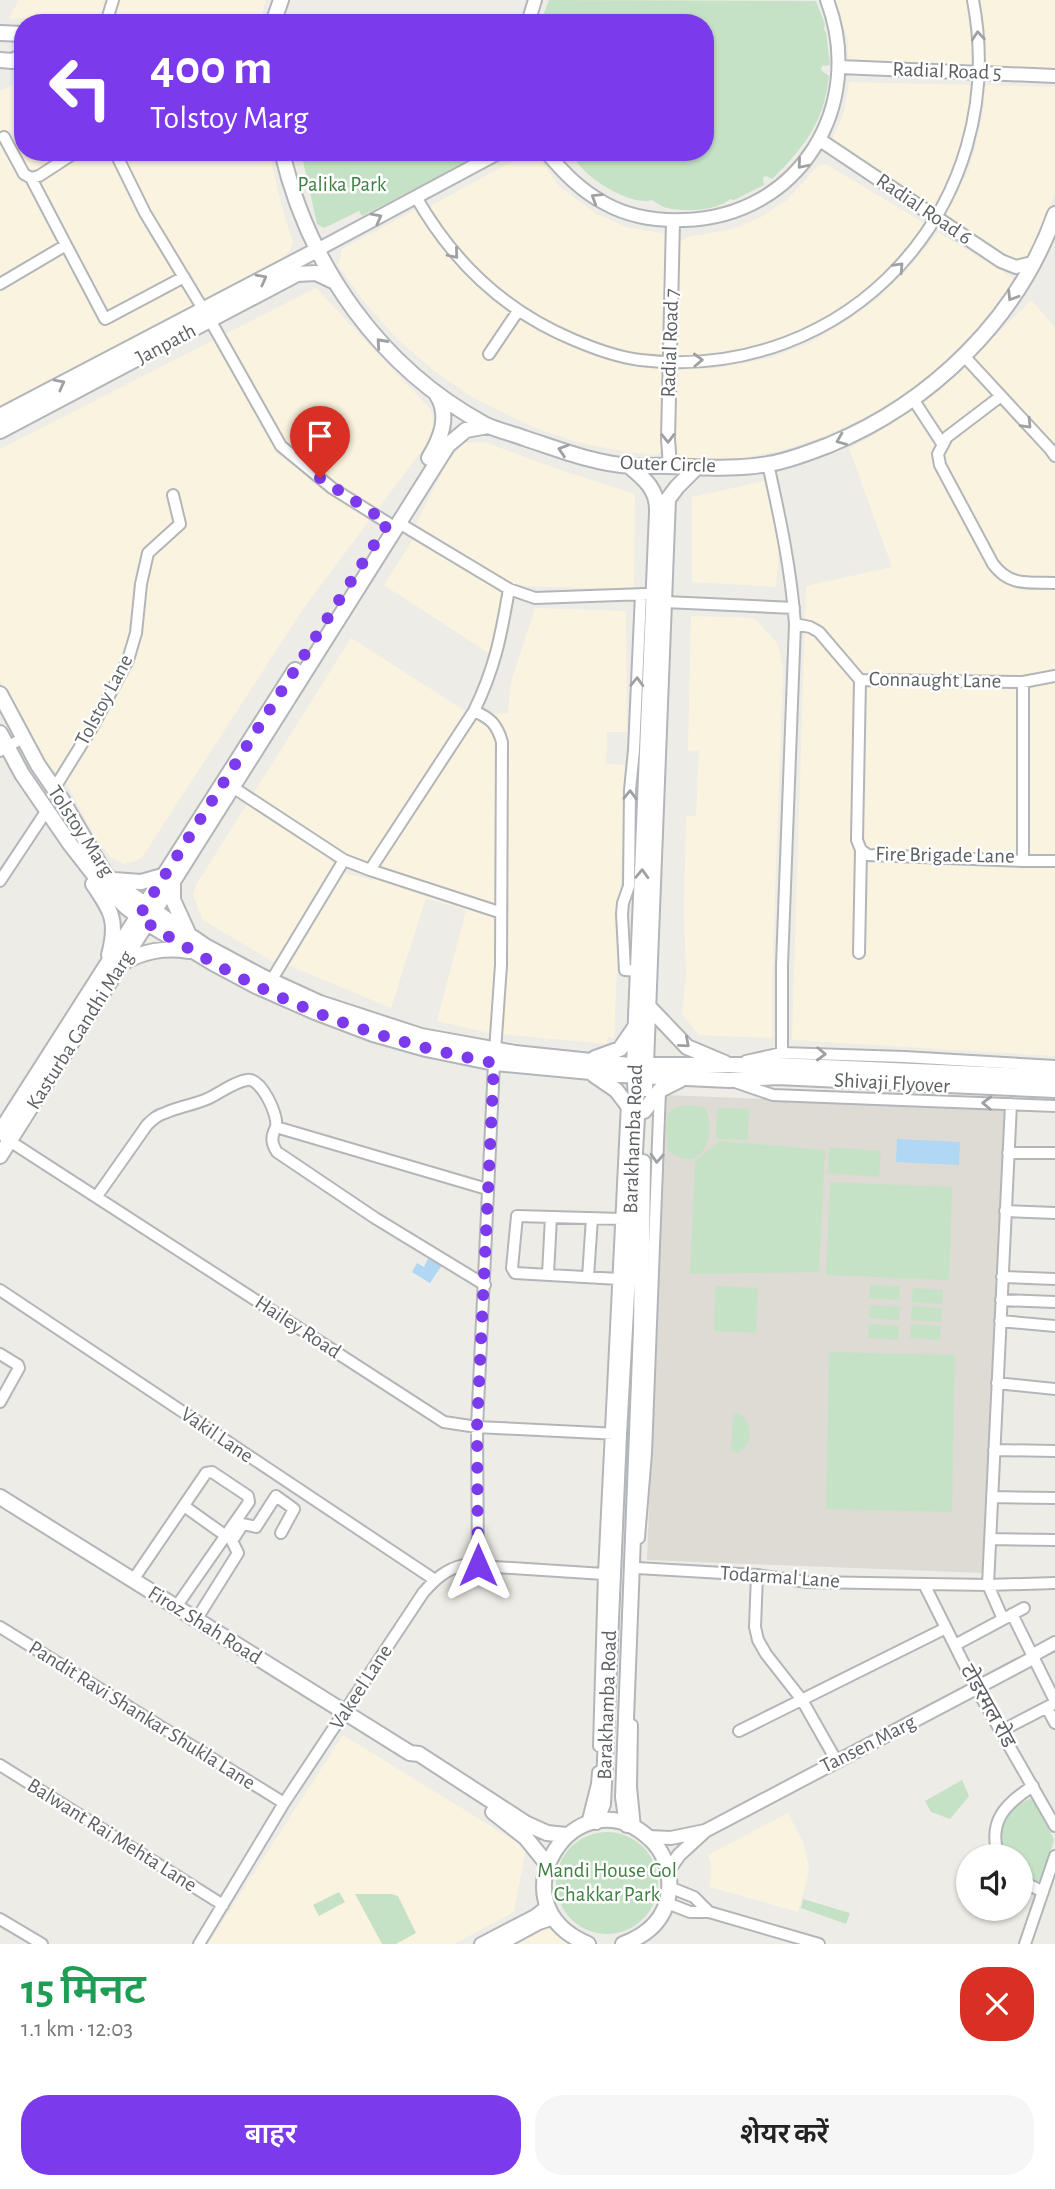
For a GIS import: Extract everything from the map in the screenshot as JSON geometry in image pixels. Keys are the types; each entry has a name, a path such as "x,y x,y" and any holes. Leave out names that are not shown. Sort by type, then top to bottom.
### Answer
{"main road":[{"path":"0,23 11,33"},
{"name":"Outer Circle","path":"284,161 292,189 333,281 365,325 404,367 431,389 488,426 563,452 629,466 696,468 768,464 812,452 854,434 894,412 964,356 1008,304 1032,263 1055,214"},
{"name":"Janpath","path":"0,431 317,250"},
{"name":"Janpath","path":"0,416 206,315 297,274 316,273 333,281"},
{"name":"Kasturba Gandhi Marg","path":"169,879 234,788 394,523 438,444 443,410 441,402 431,389"},
{"name":"Kasturba Gandhi Marg","path":"3,1136 121,964 147,914 394,523 452,440 466,430 488,426"},
{"name":"Barakhamba Road","path":"629,466 654,490 657,499 653,597 649,1007 639,1070"},
{"name":"Barakhamba Road","path":"631,1826 623,1797 642,1432 637,1022 643,713 653,597 668,499 670,466"},
{"path":"668,499 696,468"},
{"name":"Tolstoy Marg","path":"0,694 38,765 95,858 112,880 147,914 271,981 320,1003 495,1057"},
{"name":"Tolstoy Marg","path":"0,733 4,749 97,880 194,951 256,986 368,1032 436,1052 639,1070"},
{"path":"57,826 69,849 110,909 114,936 105,967"},
{"path":"112,880 141,882 169,879 173,900 189,935"},
{"name":"Kasturba Gandhi Marg","path":"0,1156 3,1136 105,967 147,914"},
{"path":"121,964 136,955 156,950 174,948 194,951"},
{"path":"649,1007 687,1047 729,1072"},
{"path":"637,1022 620,1049 587,1066 640,1114 660,1090 688,1077"},
{"name":"Shivaji Flyover","path":"729,1072 777,1065 871,1076 1055,1090"},
{"path":"639,1070 729,1072"},
{"path":"639,1070 688,1077 729,1072"},
{"name":"Shivaji Flyover","path":"871,1076 1055,1077"},
{"name":"Barakhamba Road","path":"592,1823 603,1804 615,1434 640,1114"},
{"name":"Firoz Shah Road","path":"0,1497 410,1753 415,1760 478,1800 522,1834 547,1864"},
{"name":"Firoz Shah Road","path":"410,1753 419,1754 527,1824 547,1833 566,1835"},
{"path":"582,1943 567,1932 551,1912 544,1884 547,1864 566,1835 592,1823 612,1821 631,1826 648,1837 661,1852 668,1871 667,1903 652,1937 630,1943"}],"street":[{"path":"553,161 581,189 607,205 638,216 704,220 741,209 767,196 798,170 820,140 834,105 840,68 837,35 827,0"},
{"path":"416,197 444,242 489,289 544,326 591,348 640,360 701,361 748,354 799,338 845,313 887,280 922,240 937,218 967,151 977,105 979,38 973,0"},
{"name":"Radial Road 5","path":"840,68 1055,76"},
{"path":"4,137 14,156"},
{"name":"Radial Road 6","path":"820,140 1001,261 1016,267 1032,263"},
{"path":"17,161 24,174 31,178 105,319 184,277"},
{"path":"31,178 62,161"},
{"path":"119,161 145,213 281,446 332,488 509,589 535,598 653,597 794,608"},
{"path":"317,250 483,161"},
{"name":"Radial Road 7","path":"670,466 667,439 673,220"},
{"path":"0,284 66,245"},
{"path":"489,354 519,311"},
{"path":"964,356 1055,456"},
{"path":"1001,396 947,437 938,454 940,466 1002,576 1014,581 1055,583"},
{"path":"913,399 943,445"},
{"path":"768,464 787,548 794,608 782,965 782,1053"},
{"name":"Tolstoy Lane","path":"54,789 93,726 128,660 136,633 141,584 148,553 180,524 173,495"},
{"path":"370,870 474,711 496,659 509,589"},
{"name":"Connaught Lane","path":"794,624 819,632 860,680 1023,682 1055,676"},
{"path":"859,953 861,850 857,841 860,680"},
{"name":"Fire Brigade Lane","path":"861,850 868,855 1023,861 1023,682"},
{"path":"474,711 490,718 499,729 502,742 499,912 501,965 487,1189 477,1427 478,1565"},
{"path":"4,749 23,738"},
{"path":"234,788 344,860 499,912"},
{"path":"0,881 47,810"},
{"path":"271,981 344,860"},
{"path":"1023,861 1055,861"},
{"path":"729,1072 782,1053 904,1056 1055,1066"},
{"path":"729,1072 773,1095 1055,1106"},
{"path":"97,1196 147,1125 155,1118 209,1098 246,1080 253,1080 259,1085 278,1121 271,1144 277,1152 375,1218 485,1285"},
{"path":"631,1826 632,1705 642,1432 660,1090"},
{"path":"592,1823 597,1784 604,1574 615,1434 627,1103"},
{"path":"1011,1104 988,1585 1033,1658 1052,1704 1055,1723"},
{"path":"276,1127 487,1189"},
{"name":"Hailey Road","path":"3,1136 444,1422 477,1427 615,1434"},
{"path":"1008,1153 1055,1153"},
{"path":"1005,1212 1055,1213"},
{"path":"619,1279 515,1273 512,1268 516,1217 622,1219"},
{"path":"548,1275 551,1217"},
{"path":"588,1277 592,1218"},
{"path":"1002,1277 1055,1279"},
{"name":"Vakil Lane","path":"0,1290 435,1580"},
{"path":"1001,1300 1055,1302"},
{"path":"1000,1321 1055,1326"},
{"path":"0,1354 19,1368 0,1402"},
{"path":"997,1383 1055,1389"},
{"path":"994,1450 1055,1451"},
{"path":"133,1580 208,1472 248,1496 250,1502 176,1607"},
{"path":"196,1620 238,1553 232,1541 243,1524 256,1527 276,1496 295,1509 281,1533"},
{"path":"992,1497 1055,1498"},
{"path":"184,1506 226,1536"},
{"path":"990,1539 1055,1540"},
{"name":"Vakeel Lane","path":"199,1944 284,1803 423,1593 435,1580 450,1568 478,1565 604,1574"},
{"name":"Todarmal Lane","path":"637,1568 757,1574 807,1582 988,1585 1055,1583"},
{"path":"757,1574 755,1627 758,1640 802,1700 836,1760"},
{"name":"टोडरमल रोड","path":"924,1584 976,1688 1055,1826"},
{"path":"955,1645 1024,1608"},
{"name":"Pandit Ravi Shankar Shukla Lane","path":"0,1627 284,1803"},
{"path":"739,1731 946,1628"},
{"name":"Tansen Marg","path":"668,1871 687,1846 705,1831 1033,1658 1035,1654 1055,1643"},
{"name":"Tansen Marg","path":"1033,1658 1039,1660 1055,1652"},
{"path":"1001,1731 1052,1704"},
{"name":"Balwant Rai Mehta Lane","path":"0,1765 223,1905"},
{"path":"995,1844 998,1818 1014,1799 1033,1786"},
{"name":"Tansen Marg","path":"648,1837 671,1838 705,1831"},
{"path":"1025,1944 1055,1856"},
{"path":"669,1887 694,1897 709,1912"},
{"path":"1033,1887 1042,1892"},
{"path":"667,1903 690,1912 709,1912 820,1944"},
{"path":"481,1944 535,1916 551,1912"},
{"path":"500,1944 539,1923 551,1912"},
{"path":"0,1919 42,1944"}],"shaded area":[{"path":"19,0 266,0 262,14 14,14 14,18 9,18"},
{"path":"835,0 966,0 972,66 849,62 847,37"},
{"path":"978,0 1055,0 1055,71 988,68 983,59 983,29"},
{"path":"849,82 973,85 961,152 931,218 826,154 844,112"},
{"path":"14,84 14,161 271,161 293,243 289,252 0,408 0,90"},
{"path":"985,85 1055,87 1055,191 1046,222 1031,256 1013,263 944,222 974,153 983,112"},
{"path":"513,161 541,161 560,187 597,214 626,227 667,234 664,358 598,346 524,312 463,259 427,208"},
{"path":"826,164 927,225 905,256 862,297 794,337 737,353 674,358 678,243 688,237 733,229 761,217 787,200 818,166"},
{"path":"417,209 436,240 462,272 492,300 526,323 563,342 601,356 666,367 662,450 656,455 627,452 580,443 535,428 472,397 433,370 397,339 365,303 338,265 342,249"},
{"path":"938,232 1016,280 1017,287 958,355 886,408 825,436 783,450 739,459 678,461 672,455 673,370 716,368 774,357 811,342 877,299 906,271"},
{"path":"316,288 431,410 435,433 303,609 143,856 123,864 111,857 95,837 68,786 33,748 0,681 0,449"},
{"path":"1031,300 1055,327 1055,450 973,358"},
{"path":"965,364 1045,448 1055,463 1055,1056 792,1040 806,586 892,567 849,448 936,394"},
{"path":"485,442 635,494 634,589 516,586 416,524 447,462 464,443"},
{"path":"764,481 779,550 776,587 692,582 692,497"},
{"path":"415,536 506,592 490,654 384,585"},
{"path":"535,608 626,611 627,732 607,732 606,764 626,765 614,1038 608,1037 607,1044 501,1034 509,902 497,849 498,917 494,1034 437,1021 466,910 426,898 391,1008 288,965 341,872 375,881 348,858 260,811 337,861 279,965 203,920 193,895 196,885 351,638 470,714 508,713 510,685"},
{"path":"691,616 754,618 778,644 783,669 772,1038 699,1035 682,1014 686,976 686,816 696,816 699,751 688,750"},
{"path":"665,1095 1006,1109 986,1573 647,1560"},
{"path":"343,1735 526,1848 514,1912 454,1944 208,1944"},
{"path":"788,1813 803,1842 808,1862 809,1872 798,1912 710,1887 711,1864 708,1855"},
{"path":"547,1927 568,1944 515,1944"}],"green space":[{"path":"549,0 816,1 825,24 830,65 822,66 821,70 829,76 822,108 802,146 772,179 766,176 763,178 764,185 734,200 691,210 663,207 652,200 631,199 594,179 576,161 714,161 714,14 544,14"},
{"name":"Palika Park","path":"303,161 469,161 362,216 359,211 324,228 317,224"},
{"path":"678,1106 705,1108 709,1130 702,1152 696,1157 686,1159 668,1151 666,1125 669,1112"},
{"path":"717,1108 749,1109 748,1140 716,1139"},
{"path":"720,1141 825,1150 819,1272 690,1274 695,1161"},
{"path":"829,1147 881,1151 879,1177 828,1173"},
{"path":"830,1182 952,1187 949,1280 826,1275"},
{"path":"870,1285 900,1286 899,1300 869,1298"},
{"path":"715,1286 758,1288 756,1333 714,1331"},
{"path":"913,1288 943,1290 942,1304 912,1302"},
{"path":"870,1305 900,1307 899,1320 869,1318"},
{"path":"912,1306 942,1308 941,1322 911,1320"},
{"path":"869,1324 899,1326 898,1340 868,1338"},
{"path":"911,1324 941,1326 940,1340 910,1338"},
{"path":"829,1352 955,1355 952,1512 826,1509"},
{"path":"738,1413 747,1422 750,1434 746,1446 736,1453 731,1449 733,1415"},
{"path":"962,1780 969,1796 950,1819 931,1812 925,1801"},
{"path":"1034,1797 1054,1840 1040,1888 1033,1885 1033,1844 1002,1844 1005,1820 1024,1802"},
{"name":"Mandi House Gol Chakkar Park","path":"607,1832 626,1836 643,1847 654,1864 658,1883 654,1902 643,1919 626,1930 607,1934 588,1930 571,1919 560,1902 556,1883 560,1864 571,1847 588,1836"},
{"path":"339,1892 345,1902 319,1916 313,1905"},
{"path":"355,1894 398,1896 416,1933 396,1944 382,1944"},
{"path":"803,1899 850,1913 846,1924 801,1908"}],"water":[{"path":"897,1139 960,1142 959,1165 896,1162"},
{"path":"429,1257 442,1265 430,1283 412,1272 417,1263 424,1267"}],"route":[{"path":"320,478 388,523 139,916 213,963 256,986 315,1012 373,1034 426,1049 494,1063 477,1427 478,1565"}]}
